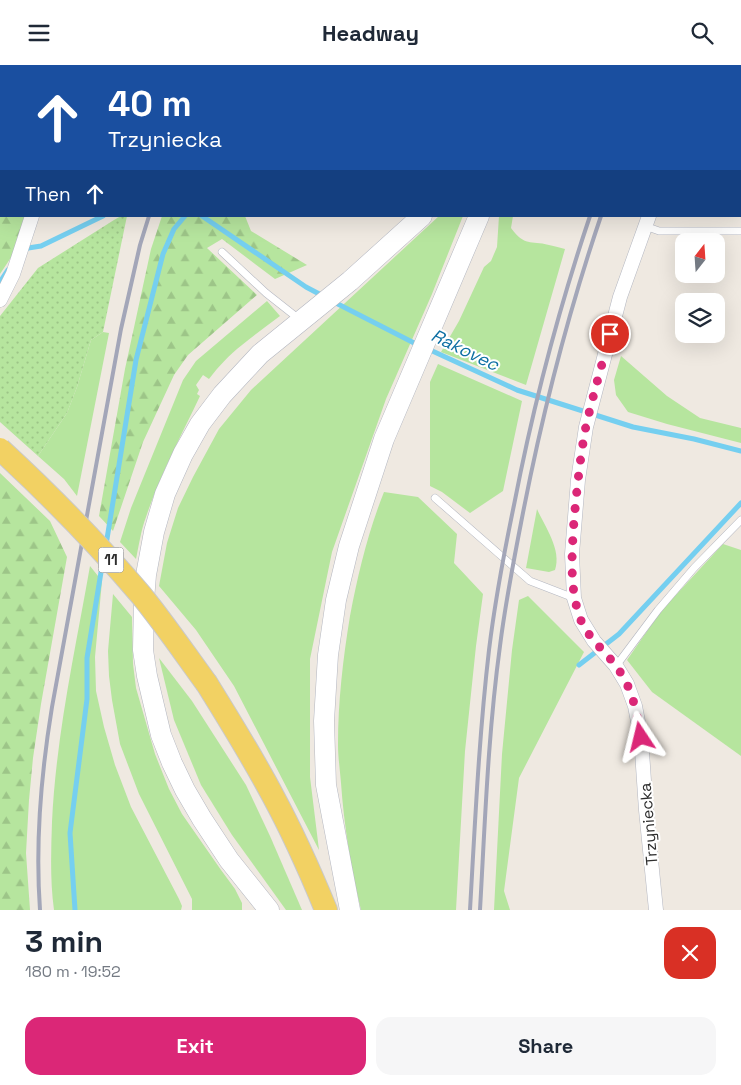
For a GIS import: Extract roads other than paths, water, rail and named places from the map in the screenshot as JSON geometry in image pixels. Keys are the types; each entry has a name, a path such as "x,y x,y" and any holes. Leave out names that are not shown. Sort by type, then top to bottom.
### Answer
{"main road":[{"path":"267,910 229,860 202,819 185,790 161,735 143,650 144,600 150,551 159,513 183,454 200,424 222,395 260,354 342,288 421,217"},
{"path":"350,910 326,785 324,721 328,655 336,600 349,546 384,439 479,217"},
{"name":"11","path":"0,449 110,559 142,597 206,684 273,796 308,867 326,910"}],"street":[{"path":"0,300 13,274 32,217"},
{"path":"574,598 572,554 578,480 586,427 620,297 647,221"},
{"name":"Trzyniecka","path":"574,598 581,620 594,641 612,661 627,683 635,706 641,737 656,910"}],"lane":[{"path":"647,221 659,231 741,231"},
{"path":"222,252 266,293 308,315"},
{"path":"434,498 530,581 574,598"},
{"path":"612,661 694,569 741,520"}],"waterway":[{"name":"Rakovec","path":"22,249 41,246 101,217"},
{"path":"106,545 136,360 163,254 174,229 184,217"},
{"name":"Rakovec","path":"203,217 306,287 325,297"},
{"name":"Rakovec","path":"0,282 8,270"},
{"name":"Rakovec","path":"332,301 420,346"},
{"name":"Rakovec","path":"428,349 517,390 633,427 694,439 741,451"},
{"path":"579,665 619,634 741,503"},
{"path":"75,910 70,833 87,699 87,658 103,560"}],"railway":[{"path":"40,910 38,859 40,808 52,707 121,329 140,245 149,217"},
{"path":"470,910 483,715 489,650 500,577 521,468 538,396 567,287 590,217"},
{"path":"480,910 487,778 496,679 509,585 546,407 566,330 601,217"}]}
